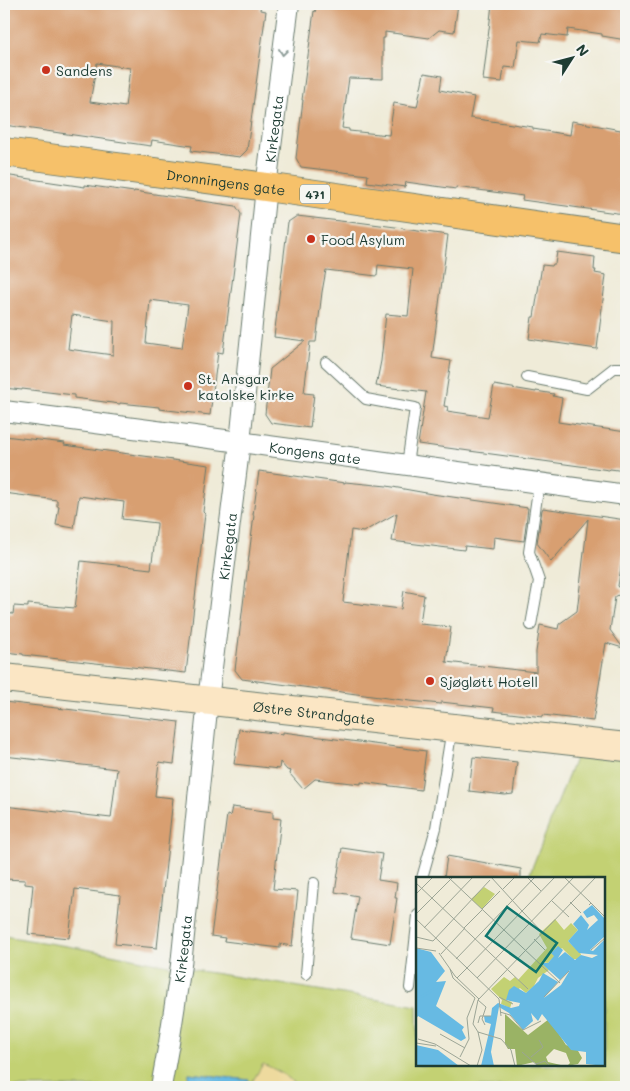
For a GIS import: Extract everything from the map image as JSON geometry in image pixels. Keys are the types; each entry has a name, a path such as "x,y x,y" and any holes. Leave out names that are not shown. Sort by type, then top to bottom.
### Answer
{"main road":[{"name":"Dronningens gate","path":"4,152 626,238"}],"street":[{"name":"Kirkegata","path":"161,1087 181,965 208,700 240,442 266,187 288,4"},
{"name":"Kongens gate","path":"4,411 626,495"},
{"name":"Østre Strandgate","path":"4,678 626,747"}],"lane":[{"path":"326,362 366,399 415,408 407,465"},
{"path":"527,378 588,389 614,368 626,368"},
{"path":"531,625 539,581 530,552 539,483"},
{"path":"422,877 436,828 452,728"},
{"path":"306,974 314,883"},
{"path":"410,988 416,933"}],"green space":[{"path":"578,751 626,758 626,1087 253,1087 249,1080 189,1073 187,1087 4,1087 4,936 200,971 416,1006 416,1066 605,1066 605,877 528,877"}],"sand":[{"path":"263,1064 282,1074 298,1087 256,1087 252,1082"}],"water":[{"path":"189,1073 249,1080 253,1087 187,1087"}],"building":[{"path":"4,4 261,4 260,10 266,11 247,150 240,157 191,151 192,146 152,140 151,146 4,125","holes":["97,63 130,68 125,107 90,102"]},
{"path":"317,4 458,4 454,32 439,30 429,38 385,32 385,38 383,38 383,79 349,78 342,128 349,129 349,131 389,135 394,103 417,107 424,73 442,76 440,90 474,97 470,118 533,127 533,129 570,135 572,121 626,131 626,212 624,214 522,200 523,196 456,187 456,189 406,182 405,187 367,182 368,175 301,167 296,158 314,11"},
{"path":"492,4 626,4 626,40 568,29 567,37 542,34 540,42 519,40 515,68 504,67 502,82 483,80"},
{"path":"4,175 236,206 241,214 223,353 218,352 210,415 159,409 159,407 74,398 74,395 4,388","holes":["150,300 188,305 182,348 146,343","72,315 114,321 113,355 68,349"]},
{"path":"297,216 357,222 448,235 432,358 451,361 444,406 448,407 447,411 488,417 494,385 554,394 553,396 562,398 558,422 626,432 626,471 418,444 426,392 376,386 381,361 386,314 408,316 413,269 378,265 377,276 326,270 316,342 310,342 304,393 314,394 310,428 271,423 265,414 270,369 305,341 274,337 288,222"},
{"path":"557,252 595,257 595,273 606,275 597,349 529,339 542,265 552,266 555,264"},
{"path":"4,436 65,443 64,445 209,465 186,673 4,652 4,613 13,614 14,606 28,607 28,604 75,608 81,561 151,569 157,523 122,519 124,502 79,496 74,528 56,525 59,506 57,506 57,500 4,493"},
{"path":"259,471 345,483 387,486 528,508 524,541 494,537 493,549 465,546 464,550 392,541 397,513 363,532 351,530 343,602 401,609 404,591 424,595 420,624 451,627 446,662 536,672 536,652 540,625 558,629 559,624 577,611 588,519 551,562 537,543 543,508 626,520 626,537 618,586 623,592 615,597 610,630 623,648 606,643 593,721 543,715 543,717 493,711 494,708 441,702 441,704 410,701 242,679 235,670"},
{"path":"4,702 179,722 174,764 159,762 155,796 173,798 157,948 115,944 120,895 75,889 69,938 28,934 33,885 25,884 25,880 4,879 4,806 111,818 117,769 4,756"},
{"path":"239,729 283,734 283,732 426,751 421,790 361,782 361,784 315,779 303,789 290,774 291,771 287,770 280,762 279,769 234,764"},
{"path":"473,757 517,762 513,794 505,795 469,791"},
{"path":"232,807 273,812 273,818 281,819 273,889 298,891 292,946 280,944 280,948 224,941 225,938 211,936 227,815 230,816"},
{"path":"342,848 382,854 378,880 397,883 395,898 397,898 390,944 351,938 358,896 335,892"},
{"path":"447,856 521,869 521,877 444,877"}],"place":[{"name":"Sandens","path":"46,70"},
{"name":"Food Asylum","path":"311,239"},
{"name":"St. Ansgar katolske kirke","path":"188,386"},
{"name":"Sjøgløtt Hotell","path":"430,681"}]}
